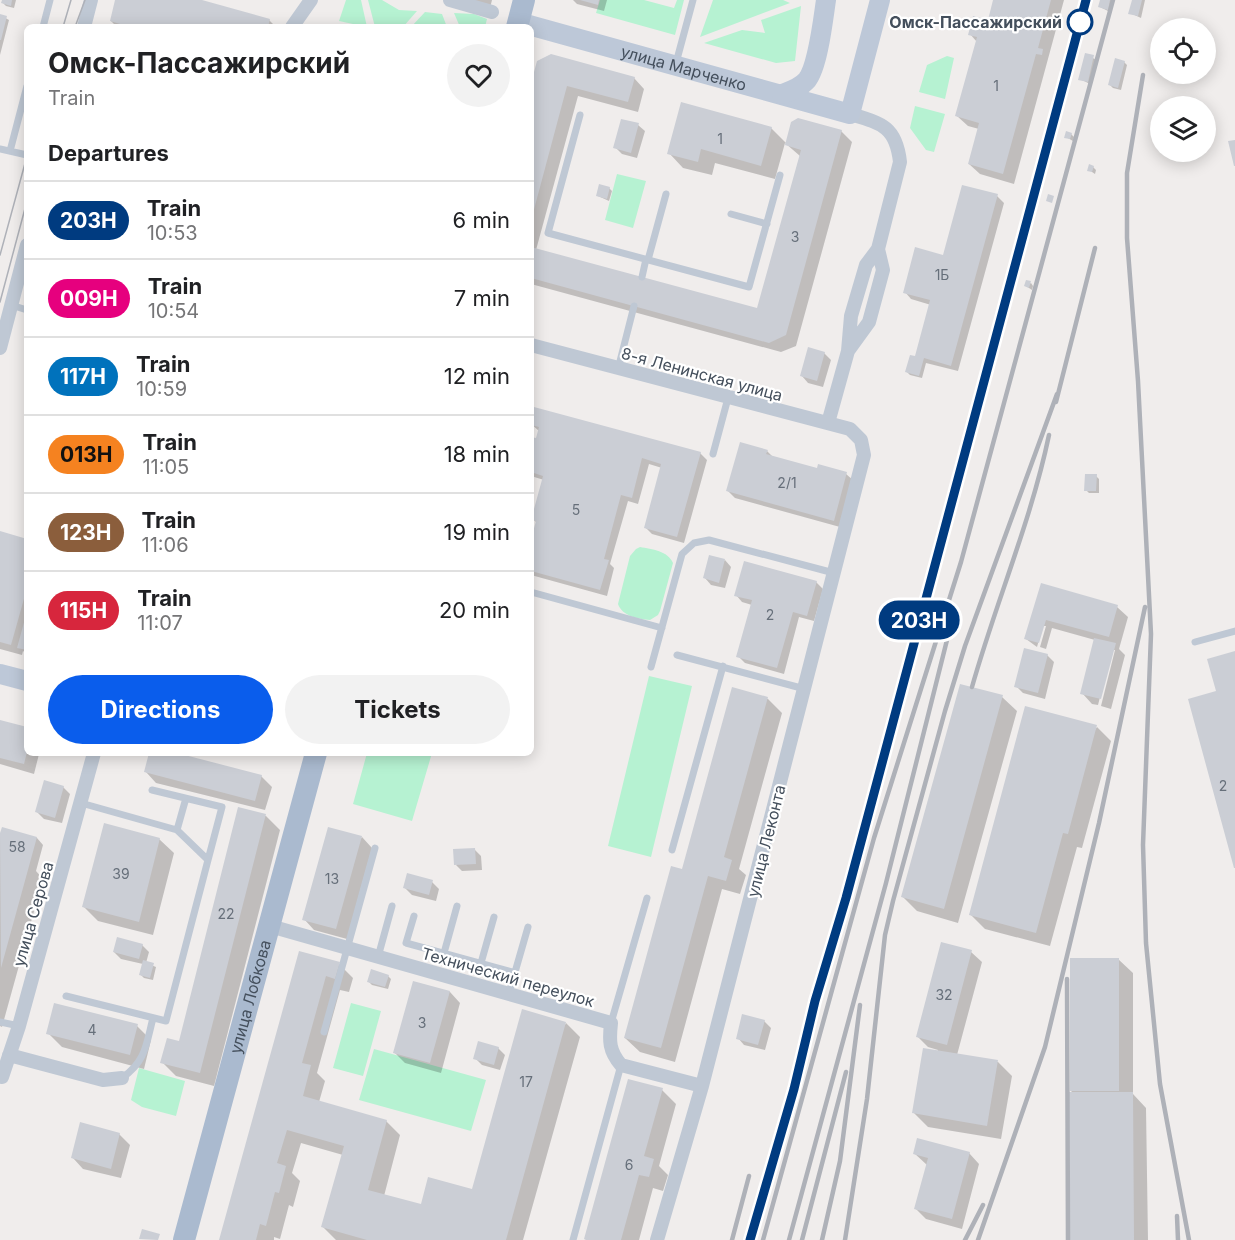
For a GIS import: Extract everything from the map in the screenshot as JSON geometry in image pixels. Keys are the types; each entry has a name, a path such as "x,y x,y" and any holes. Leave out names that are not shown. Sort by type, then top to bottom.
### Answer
{"main road":[{"path":"517,24 524,0"},
{"name":"улица Лобкова","path":"183,1240 315,756"}],"street":[{"path":"85,24 92,0"},
{"path":"294,24 311,0"},
{"path":"450,0 492,12"},
{"path":"782,94 798,88 806,81 813,69 826,0"},
{"path":"828,423 848,351 869,322 883,270 878,249 900,162 894,136 880,123 850,114 880,0"},
{"name":"улица Марченко","path":"534,29 850,114"},
{"path":"0,348 24,256"},
{"name":"8-я Ленинская улица","path":"534,346 850,429 861,440"},
{"name":"улица Леконта","path":"657,1240 702,1086 805,689 864,455 861,440"},
{"path":"0,674 24,680"},
{"name":"улица Серова","path":"1,1080 19,1026 93,756"},
{"name":"Технический переулок","path":"270,926 611,1023 609,1044 621,1065"},
{"path":"9,1055 103,1080 122,1078"},
{"path":"621,1065 702,1086"}],"lane":[{"path":"44,24 50,0"},
{"path":"675,66 693,0"},
{"path":"10,151 24,97"},
{"path":"580,116 548,233 749,287 780,175"},
{"path":"0,149 24,154"},
{"path":"642,277 666,194"},
{"path":"731,214 767,224"},
{"path":"11,305 24,309"},
{"path":"618,369 634,306"},
{"path":"713,454 728,398"},
{"path":"651,667 682,554 694,543 709,540 834,573"},
{"path":"534,593 662,628"},
{"path":"1195,642 1235,631"},
{"path":"677,655 805,689"},
{"path":"672,850 723,666"},
{"path":"66,996 166,1021 222,807 152,790"},
{"path":"177,830 186,798"},
{"path":"81,803 177,830 208,860"},
{"path":"324,1032 375,848"},
{"path":"611,1023 646,898"},
{"path":"378,957 393,906"},
{"path":"444,953 457,906"},
{"path":"414,916 406,943 516,973"},
{"path":"481,963 494,917"},
{"path":"509,993 528,927"},
{"path":"122,1078 135,1069 142,1058 153,1018"},
{"path":"0,1022 19,1026"},
{"path":"573,1240 621,1065"}],"green space":[{"path":"346,0 361,0 366,24 339,21"},
{"path":"368,0 382,0 399,10 417,11 406,24 374,24"},
{"path":"600,0 644,0 674,8 677,0 684,0 675,35 596,13"},
{"path":"713,0 783,0 790,3 700,37"},
{"path":"801,6 795,61 776,63 704,43 742,30 765,33 761,20"},
{"path":"425,12 442,14 446,24 414,24"},
{"path":"454,13 474,14 487,19 486,24 459,24"},
{"path":"947,56 954,58 945,99 919,92 927,65"},
{"path":"915,106 945,114 934,152 926,150 910,128"},
{"path":"617,174 646,181 633,228 605,220"},
{"path":"640,547 664,553 673,563 660,611 650,620 627,614 618,604 630,556"},
{"path":"649,676 692,686 651,857 608,846"},
{"path":"366,756 431,756 412,821 353,804"},
{"path":"351,1003 381,1011 363,1076 333,1068"},
{"path":"374,1049 486,1080 471,1131 359,1100"},
{"path":"139,1068 185,1081 176,1116 142,1107 131,1100"}],"building":[{"path":"2,0 12,0 11,6 1,3"},
{"path":"115,0 202,0 270,19 269,24 120,24 110,21"},
{"path":"580,0 599,0 598,5"},
{"path":"993,0 1051,0 1038,48 1043,49 1042,55 1036,54 1003,174 968,164 979,123 955,116 977,37 968,35 973,16 988,20"},
{"path":"1100,0 1110,0 1108,10 1098,7"},
{"path":"1132,0 1142,0 1138,16 1128,14"},
{"path":"0,14 7,16 1,40 0,40"},
{"path":"1085,53 1094,55 1088,82 1078,80"},
{"path":"551,54 635,77 628,102 567,86 534,210 534,72 537,61"},
{"path":"1115,58 1125,61 1118,88 1108,85"},
{"path":"681,102 772,127 761,166 701,149 698,162 667,154"},
{"path":"798,118 842,130 786,335 769,343 534,279 534,248 757,308 801,150 785,145 791,122"},
{"path":"621,119 639,123 631,153 613,148"},
{"path":"1066,131 1072,133 1070,139 1064,138"},
{"path":"1235,140 1235,166 1234,166 1228,141"},
{"path":"1089,164 1094,166 1092,172 1087,171"},
{"path":"599,184 610,187 607,199 596,196"},
{"path":"962,185 998,194 951,366 924,358 919,376 905,372 910,355 915,356 930,300 903,293 915,247 943,255"},
{"path":"1048,194 1054,196 1052,203 1046,201"},
{"path":"1026,280 1031,281 1029,288 1024,286"},
{"path":"808,347 825,352 817,381 800,376"},
{"path":"534,407 701,452 677,537 644,528 661,464 642,458 632,498 621,495 604,559 609,560 600,590 534,572 536,521 534,521 534,509 543,476 534,473 534,438 536,438 539,427 534,426"},
{"path":"740,442 768,450 766,454 817,468 818,464 847,472 834,521 726,491"},
{"path":"1085,474 1097,474 1096,491 1084,491"},
{"path":"0,531 24,538 24,599 11,645 0,642"},
{"path":"709,555 725,559 719,583 703,578"},
{"path":"744,561 817,581 807,616 793,612 777,668 736,657 752,600 734,596"},
{"path":"1041,583 1118,605 1109,637 1046,620 1039,643 1024,639"},
{"path":"24,622 24,649 17,648"},
{"path":"1094,638 1116,643 1101,699 1080,694"},
{"path":"1024,648 1048,654 1038,693 1014,687"},
{"path":"1235,651 1234,868 1188,699 1216,691 1207,659"},
{"path":"960,684 1003,695 944,909 901,897"},
{"path":"732,687 768,697 724,857 732,860 726,881 708,876 661,1048 624,1038 671,866 682,869"},
{"path":"1025,706 1097,725 1068,834 1063,833 1036,933 969,915"},
{"path":"0,720 24,726 24,756 26,756 24,764 0,758"},
{"path":"148,756 189,756 262,775 255,801 144,772"},
{"path":"44,780 64,786 55,818 35,812"},
{"path":"238,807 266,814 200,1073 160,1063 167,1038 179,1041"},
{"path":"104,823 160,838 139,922 82,907"},
{"path":"2,827 37,837 1,968 0,833"},
{"path":"328,827 362,836 336,929 302,920"},
{"path":"475,848 476,864 454,865 453,849"},
{"path":"407,873 433,880 429,895 403,888"},
{"path":"117,937 143,944 139,959 113,952"},
{"path":"941,942 972,950 947,1045 916,1037"},
{"path":"299,951 340,962 335,979 326,976 302,1063 311,1065 303,1096 387,1120 368,1190 421,1204 428,1177 472,1189 522,1009 566,1022 506,1240 367,1240 321,1227 344,1146 287,1130 277,1163 286,1166 279,1193 275,1192 266,1226 260,1224 256,1240 219,1240"},
{"path":"1070,958 1119,958 1119,1091 1070,1091"},
{"path":"143,960 154,963 150,978 139,975"},
{"path":"371,969 389,975 385,987 367,982"},
{"path":"413,981 450,991 430,1063 393,1053"},
{"path":"54,1003 138,1024 130,1055 46,1034"},
{"path":"742,1014 765,1020 758,1045 736,1039"},
{"path":"478,1041 499,1047 494,1065 473,1059"},
{"path":"923,1048 998,1060 987,1126 912,1113"},
{"path":"628,1079 663,1088 644,1156 654,1159 649,1177 639,1175 621,1240 586,1240 584,1239"},
{"path":"1069,1092 1133,1092 1134,1240 1070,1240"},
{"path":"80,1122 120,1133 111,1169 71,1158"},
{"path":"917,1138 970,1152 952,1219 914,1209 928,1158 913,1154"},
{"path":"142,1229 160,1234 158,1240 139,1239"}],"tram line":[{"path":"64,24 71,0"},
{"path":"76,24 85,0"},
{"path":"0,255 24,167"},
{"path":"0,302 24,212"}],"railway":[{"path":"750,1240 794,1089 815,1001 846,899 1086,0"},
{"path":"763,1240 874,838 961,562 1113,0"},
{"path":"1143,75 1127,173 1127,238 1138,381 1151,634 1143,845 1146,943 1160,1084 1189,1240"},
{"path":"1056,402 1095,248"},
{"path":"845,1240 867,1099 885,935 893,901 965,646 1057,394"},
{"path":"972,687 1033,499 1049,435"},
{"path":"978,1240 1045,1047 1099,823 1145,607"},
{"path":"789,1240 886,883 948,636"},
{"path":"1067,979 1068,1240"},
{"path":"822,1240 840,1161 860,1005"},
{"path":"802,1240 846,1072"},
{"path":"732,1240 749,1176"},
{"path":"965,1240 983,1205"},
{"path":"1177,1216 1178,1240"}],"train":[{"name":"203Н","path":"750,1240 794,1089 815,1001 846,898 1086,0"}],"place":[{"name":"Омск-Пассажирский","path":"1080,22"}]}
